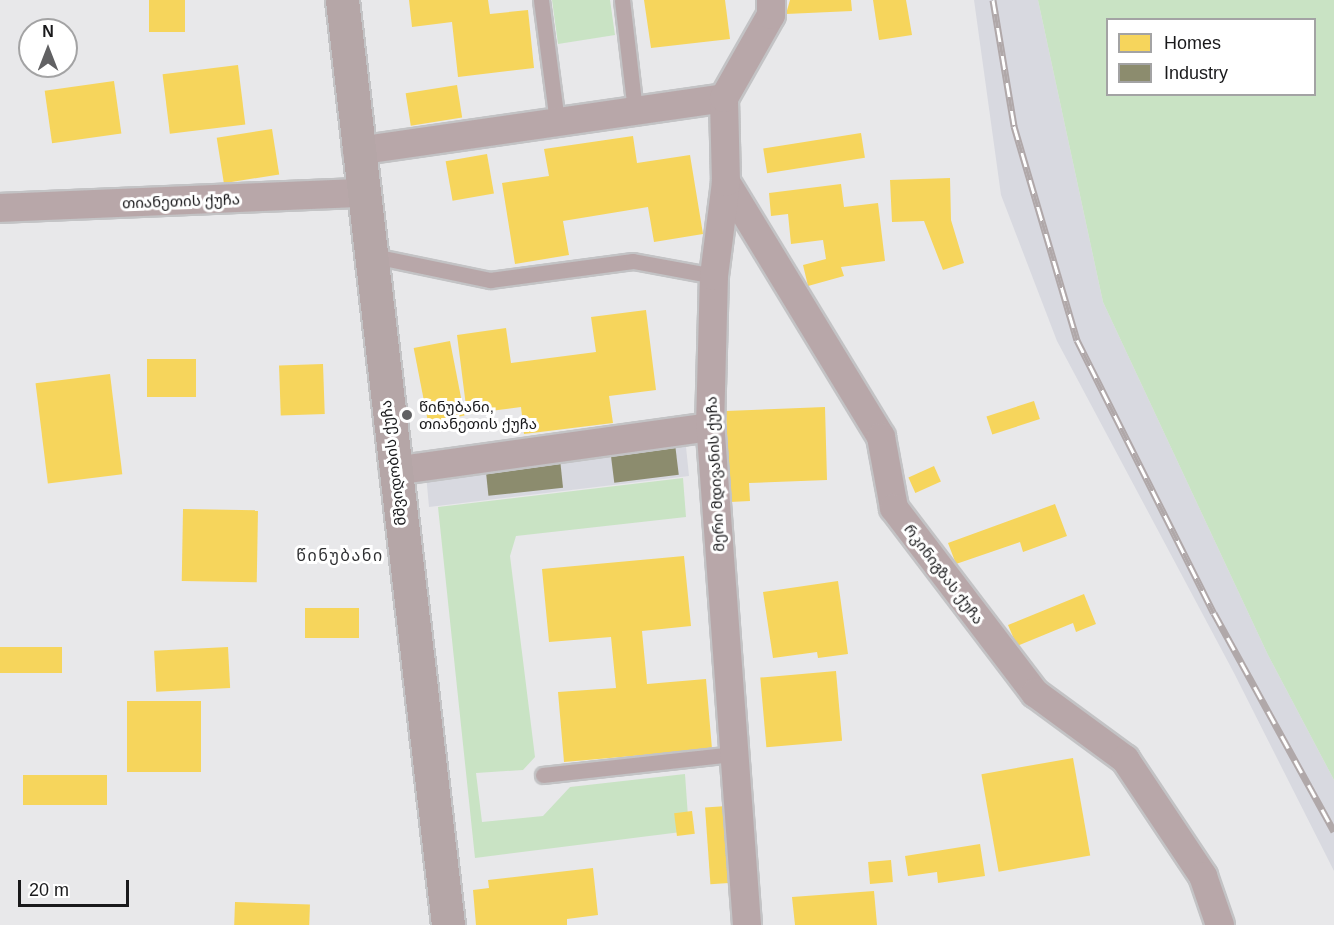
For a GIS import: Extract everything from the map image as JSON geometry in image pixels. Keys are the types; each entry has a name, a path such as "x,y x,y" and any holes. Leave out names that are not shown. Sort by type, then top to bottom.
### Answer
{"street":[{"name":"მშვიდობის ქუჩა","path":"342,0 357,151 448,925"},
{"path":"357,151 724,98 771,15 771,0"},
{"name":"მერი მდივანის ქუჩა","path":"724,98 726,182 714,276 710,427 747,925"},
{"name":"რკინიგზას ქუჩა","path":"726,182 881,437 894,508 1035,693 1125,759 1203,876 1220,925"},
{"name":"თიანეთის ქუჩა","path":"0,208 362,193"},
{"path":"394,471 710,427"}],"lane":[{"path":"542,0 557,122"},
{"path":"622,0 635,110"},
{"path":"369,255 490,280 633,261 714,276"},
{"path":"543,776 734,754"}],"shaded area":[{"path":"974,0 1038,0 1103,302 1268,655 1334,780 1334,871 1234,673 1057,341 1001,195"},
{"path":"685,437 689,476 429,507 426,474"}],"green space":[{"path":"552,0 610,0 615,35 558,44"},
{"path":"1038,0 1334,0 1334,780 1268,655 1103,302"},
{"path":"683,478 686,517 516,536 510,556 535,757 523,770 476,773 482,822 543,816 570,787 685,774 689,831 475,858 438,507"}],"building: Homes":[{"path":"149,0 185,0 185,32 149,32"},
{"path":"409,0 488,0 490,14 528,10 534,68 458,77 452,22 412,27"},
{"path":"644,0 725,0 730,39 651,48"},
{"path":"790,0 851,0 852,11 786,14"},
{"path":"873,0 906,0 912,35 879,40"},
{"path":"238,65 245,125 170,134 163,74"},
{"path":"114,81 121,133 52,143 45,91"},
{"path":"457,85 462,118 411,126 406,93"},
{"path":"272,129 279,174 224,183 217,138"},
{"path":"861,133 865,158 767,173 763,148"},
{"path":"633,136 637,163 690,155 703,234 654,242 648,207 563,221 569,255 515,264 502,183 549,176 544,149"},
{"path":"487,154 494,193 453,201 446,161"},
{"path":"950,178 951,220 964,263 943,270 924,221 892,222 890,180"},
{"path":"841,184 844,207 878,203 885,261 841,267 844,276 808,286 803,265 826,259 823,240 791,244 788,214 771,216 769,193"},
{"path":"646,310 656,390 609,396 613,423 524,434 521,407 467,414 457,335 506,328 511,363 596,352 591,317"},
{"path":"450,341 465,416 428,423 414,348"},
{"path":"147,359 196,359 196,397 147,397"},
{"path":"323,364 325,414 281,416 279,366"},
{"path":"110,374 122,474 48,483 36,383"},
{"path":"1034,401 1040,419 992,435 986,416"},
{"path":"825,407 827,480 749,483 750,501 730,502 726,411"},
{"path":"934,466 941,482 915,493 908,477"},
{"path":"1055,504 1067,536 1023,552 1020,542 956,564 948,543"},
{"path":"183,509 258,510 257,582 182,581"},
{"path":"684,556 691,626 642,631 647,684 706,679 712,749 564,762 558,692 616,688 611,637 549,642 542,569"},
{"path":"838,581 848,654 818,658 817,652 773,658 763,592"},
{"path":"1084,594 1096,624 1076,632 1073,623 1017,646 1008,625"},
{"path":"305,608 359,608 359,638 305,638"},
{"path":"0,647 62,647 62,673 0,673"},
{"path":"228,647 230,688 156,692 154,651"},
{"path":"836,671 842,741 766,747 760,678"},
{"path":"127,701 201,701 201,772 127,772"},
{"path":"1073,758 1090,855 999,872 981,774"},
{"path":"23,775 107,775 107,805 23,805"},
{"path":"727,806 732,883 710,884 705,808"},
{"path":"692,811 695,834 677,836 674,813"},
{"path":"980,844 985,876 938,883 937,872 908,876 905,856"},
{"path":"891,860 893,882 870,884 868,862"},
{"path":"593,868 598,915 567,919 567,925 476,925 473,890 489,888 488,880"},
{"path":"874,891 877,925 795,925 792,897"},
{"path":"235,902 310,905 309,925 234,925"}],"building: Industry":[{"path":"675,444 679,475 614,483 610,452"},
{"path":"560,459 563,488 488,496 485,467"}],"railway":[{"path":"993,0 1014,126 1077,340 1214,613 1334,831"}],"place":[{"name":"წინუბანი, თიანეთის ქუჩა","path":"407,415"}],"district":[{"name":"წინუბანი","path":"340,556"}]}
